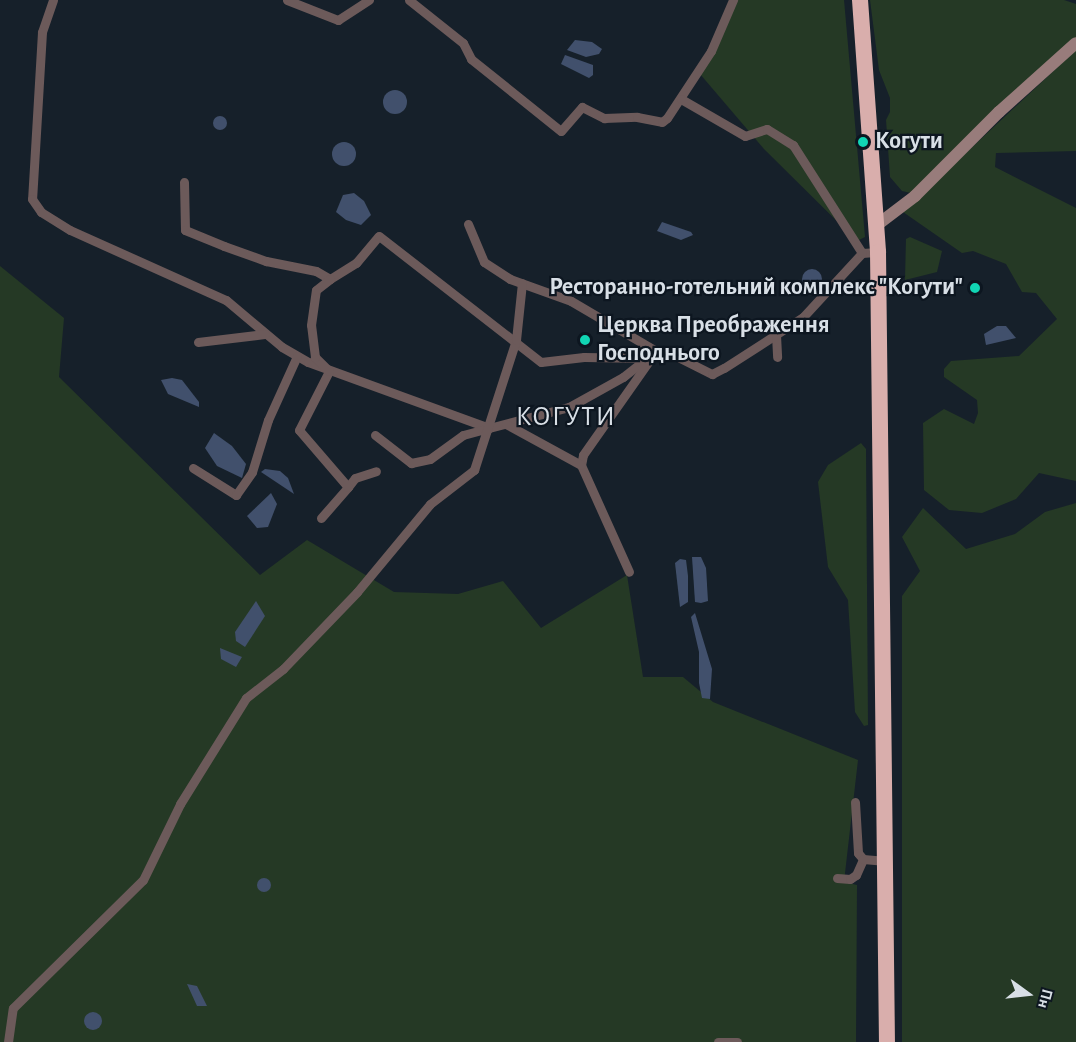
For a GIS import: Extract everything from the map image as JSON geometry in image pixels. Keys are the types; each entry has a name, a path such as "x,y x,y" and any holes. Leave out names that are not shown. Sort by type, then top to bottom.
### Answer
{"highway":[{"path":"860,0 877,225 870,253 886,861 887,1042"}],"street":[{"path":"53,0 42,32 32,199 40,212 70,230 226,300 265,334 297,356 329,371 489,428"},
{"path":"287,0 338,20 369,0"},
{"path":"409,0 463,43 471,59 561,131 582,107 604,118 637,117 662,122 681,99 711,51 733,0"},
{"path":"877,225 915,196 999,112 1076,43"},
{"path":"468,224 484,262 522,283 571,301 656,351 672,354 711,374 803,317 870,253 803,167 793,145 767,129 745,136 681,99"},
{"path":"184,182 185,230 267,261 316,271 330,279"},
{"path":"329,371 315,357 311,325 316,290 356,263 379,236 516,340 541,362 584,357 647,358"},
{"path":"8,1042 13,1008 143,880 180,804 246,698 283,669 357,592 430,504 474,470 516,340 522,283"},
{"path":"198,342 265,334"},
{"path":"776,335 777,357"},
{"path":"375,435 411,463 430,459 463,435 569,406 623,377 656,351"},
{"path":"628,572 581,465 583,455 656,351"},
{"path":"193,468 236,495 252,472 268,420 297,356"},
{"path":"329,371 298,430 348,487"},
{"path":"506,424 581,465"},
{"path":"321,518 355,478 376,471"},
{"path":"855,802 859,813 858,853 863,859 886,861"},
{"path":"837,878 850,879 856,875 863,859"},
{"path":"718,1042 736,1042"}],"green space":[{"path":"734,0 844,0 865,237 857,241 764,149 700,74"},
{"path":"870,0 1064,0 1076,4 1076,39 911,193 902,191 890,177 886,120 890,112 890,98 879,70"},
{"path":"1076,50 1076,151 996,153 995,167 1076,208 1076,481 1039,473 1016,499 982,513 949,510 924,490 923,423 944,409 974,424 978,413 977,400 944,377 944,369 951,361 1019,356 1057,319 1036,293 1022,292 1006,264 973,251 962,253 903,212"},
{"path":"910,237 942,251 937,272 905,280 906,239"},
{"path":"0,266 64,318 59,377 260,575 307,540 394,592 458,594 503,581 541,628 627,575 643,677 683,677 713,702 858,760 844,882 857,885 856,1042 0,1042"},
{"path":"861,443 866,449 868,725 864,726 855,712 848,600 828,567 818,482 828,465"},
{"path":"1076,503 1076,1042 902,1042 902,596 920,571 902,537 923,508 966,549 1015,534 1045,512"}],"water":[{"path":"575,40 592,42 602,49 599,54 586,57 567,50"},
{"path":"565,55 593,65 593,75 589,78 561,64"},
{"path":"395,90 400,91 406,97 406,107 400,113 395,114 390,113 384,107 383,102 384,97 390,91"},
{"path":"217,116 223,116 227,123 223,130 217,130 213,126 213,120"},
{"path":"344,142 349,143 355,149 355,159 349,165 344,166 339,165 333,159 332,154 333,149 339,143"},
{"path":"354,193 364,201 371,215 361,225 346,220 336,212 343,195"},
{"path":"662,222 691,232 693,235 681,240 657,231"},
{"path":"812,269 819,272 822,279 819,286 812,289 805,286 802,279 805,272"},
{"path":"997,326 1006,326 1016,338 986,345 984,334"},
{"path":"172,378 182,380 199,402 199,407 168,394 161,380"},
{"path":"214,433 232,446 246,464 242,478 217,466 205,448"},
{"path":"265,469 280,471 288,478 294,494 261,472"},
{"path":"271,493 277,504 268,527 257,528 247,516"},
{"path":"692,557 701,557 706,568 708,601 701,603 695,602"},
{"path":"680,559 686,560 688,602 680,607 675,563"},
{"path":"256,601 265,616 245,647 236,641 235,632"},
{"path":"695,613 712,669 710,699 702,698 699,683 699,652 691,617"},
{"path":"220,648 242,657 236,667 221,659"},
{"path":"264,878 269,880 271,885 269,890 264,892 259,890 257,885 259,880"},
{"path":"187,984 197,986 207,1006 197,1006"},
{"path":"89,1012 97,1012 102,1017 100,1028 89,1030 84,1025 84,1017"}],"place":[{"name":"Когути","path":"863,142"},
{"name":"Ресторанно-готельний комплекс \"Когути\"","path":"975,288"},
{"name":"Церква Преображення Господнього","path":"585,340"}],"district":[{"name":"КОГУТИ","path":"566,417"}]}
